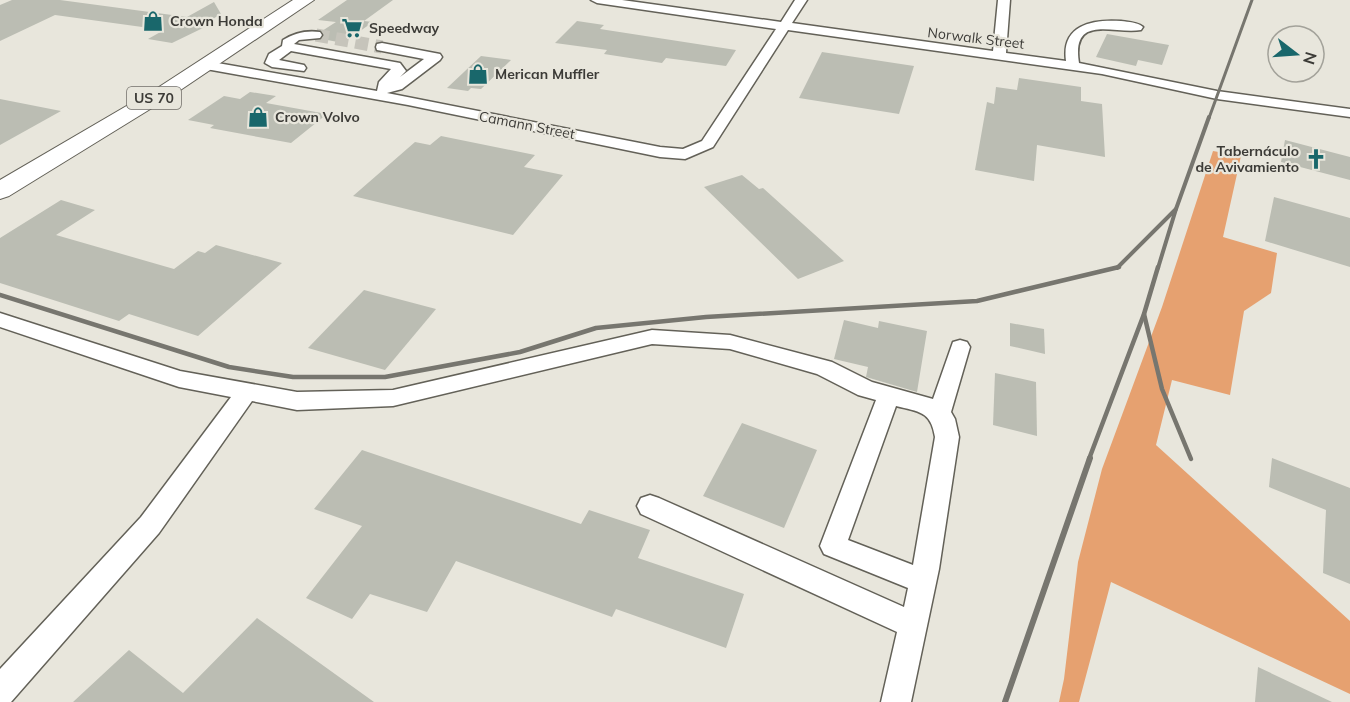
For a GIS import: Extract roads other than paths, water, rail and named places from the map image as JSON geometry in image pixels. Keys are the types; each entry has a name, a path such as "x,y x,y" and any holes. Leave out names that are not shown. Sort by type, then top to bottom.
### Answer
{"highway":[{"name":"US 70","path":"0,191 207,65 306,0"}],"street":[{"name":"Norwalk Street","path":"597,0 1073,66 1140,77 1217,95 1350,113"},
{"name":"Camann Street","path":"207,65 380,87 660,152 685,154 708,144 801,0"},
{"path":"999,56 1005,0"},
{"path":"1073,66 1071,51 1076,35 1081,30 1089,26 1109,24 1137,27"},
{"path":"289,47 287,43 296,37 316,35"},
{"path":"329,73 272,63 274,57 289,47 394,66 399,71 380,87"},
{"path":"380,87 397,86 435,57 382,47"},
{"path":"394,66 412,52"},
{"path":"0,320 179,379 297,401 393,398 652,337 730,342 824,368 867,389 932,407 944,419 948,437 923,581 896,702"},
{"path":"939,414 960,347"},
{"path":"0,691 150,525 246,393"},
{"path":"889,395 833,546 923,581"},
{"path":"650,506 914,625"}],"tunnel":[{"path":"316,35 382,47"}],"railway":[{"path":"1209,118 1252,0"},
{"path":"1176,209 1209,117"},
{"path":"1118,267 1176,209"},
{"path":"1158,268 1176,209"},
{"path":"0,295 229,367 293,377 385,377 520,352 596,328 706,317 977,301 1118,267"},
{"path":"1144,314 1158,267"},
{"path":"1089,459 1144,314"},
{"path":"1144,314 1162,389 1191,459"},
{"path":"1005,702 1090,458"}],"place":[{"name":"Crown Honda","path":"153,21"},
{"name":"Speedway","path":"352,28"},
{"name":"Merican Muffler","path":"478,74"},
{"name":"Crown Volvo","path":"258,117"},
{"name":"Tabernáculo de Avivamiento","path":"1316,159"}]}
